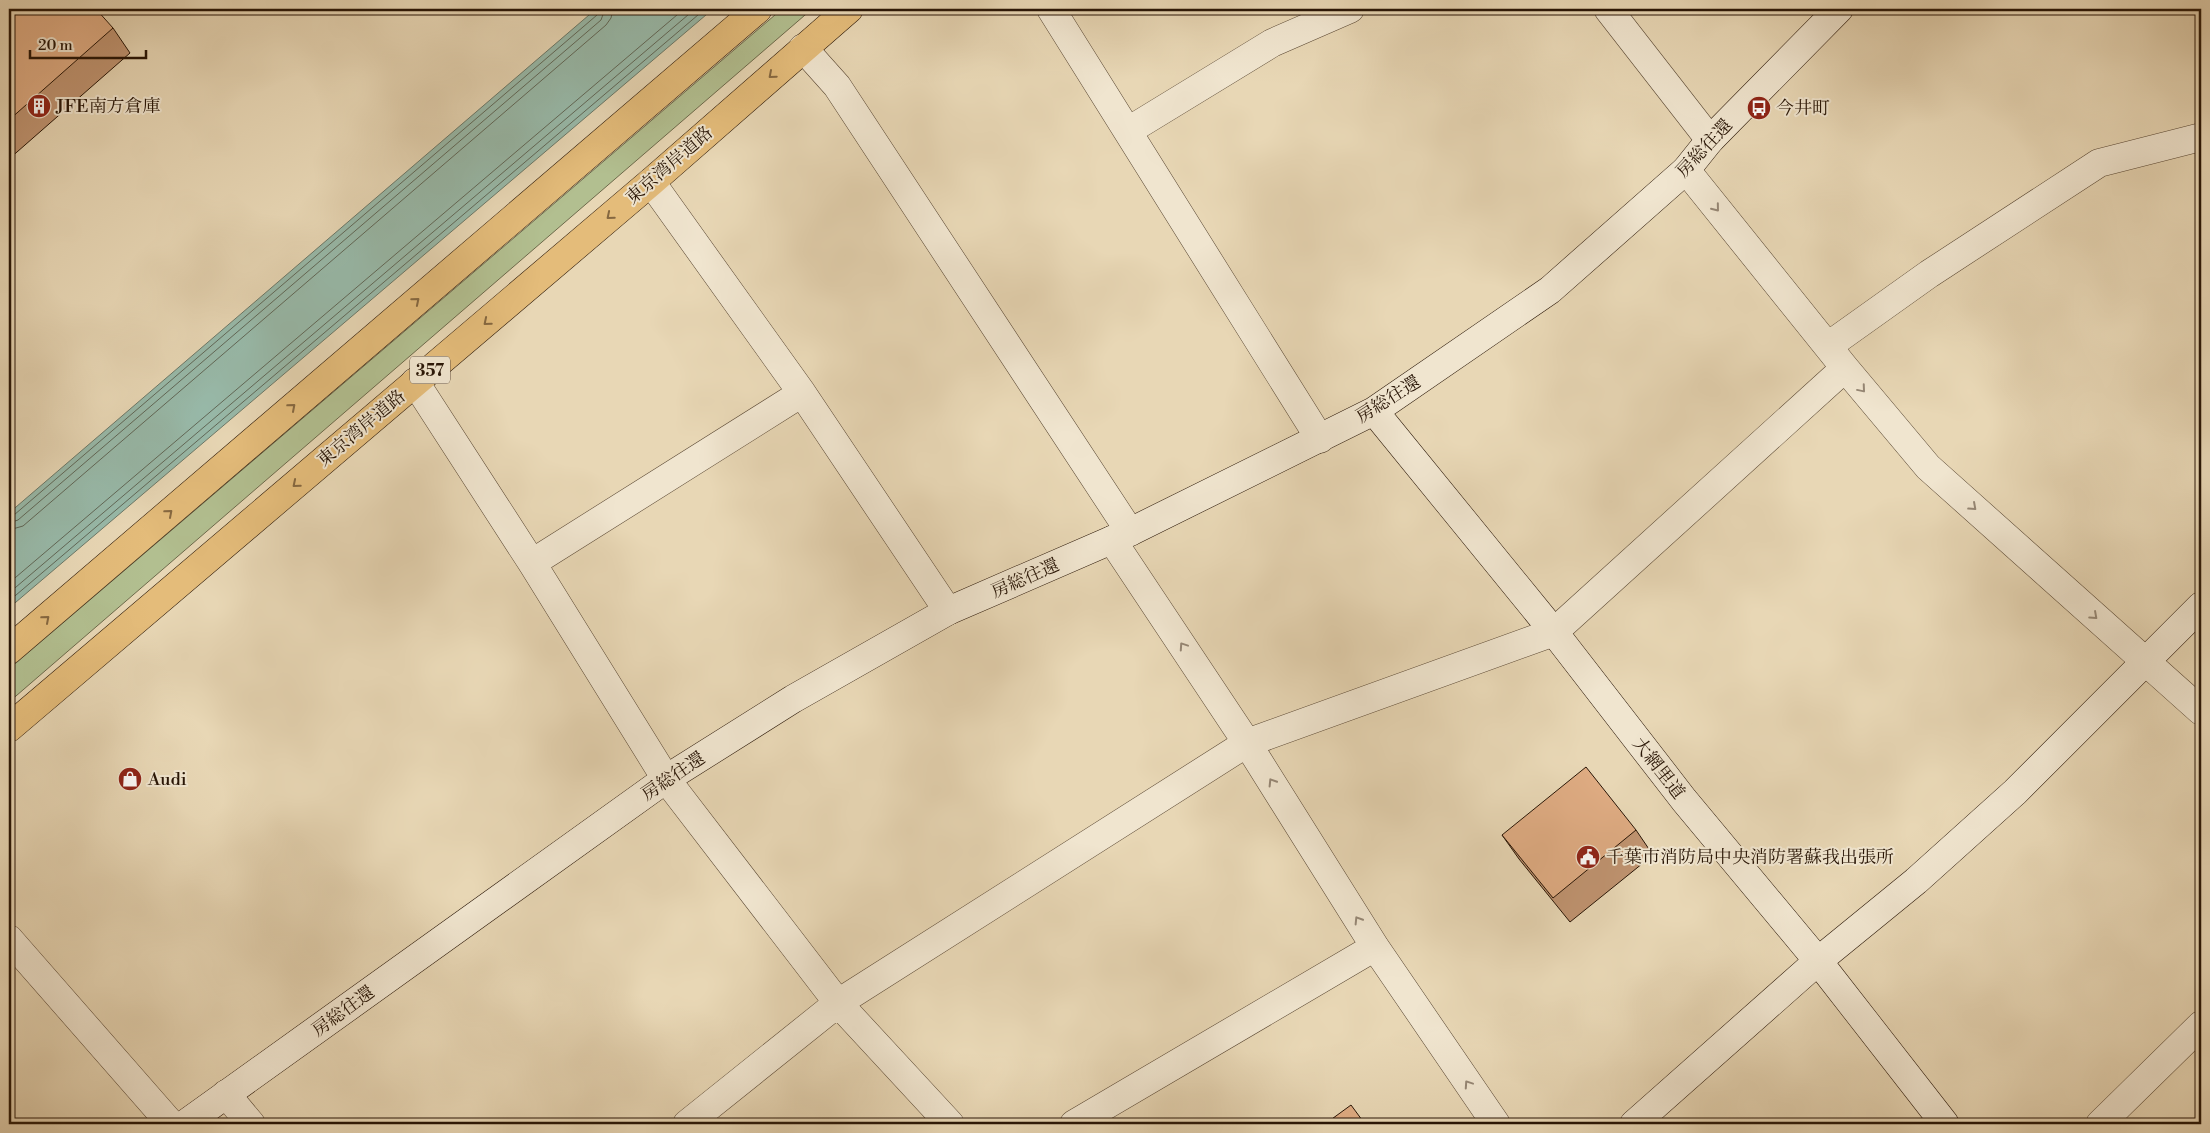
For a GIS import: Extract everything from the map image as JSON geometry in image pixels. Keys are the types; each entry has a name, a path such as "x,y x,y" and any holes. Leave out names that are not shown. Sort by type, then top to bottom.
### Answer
{"highway":[{"path":"9,650 758,9"},
{"name":"東京湾岸道路","path":"9,728 651,182 849,9"}],"street":[{"path":"1051,9 1320,439"},
{"path":"1128,131 1272,43 1350,9"},
{"path":"1608,9 1710,140"},
{"name":"房総往還","path":"185,1124 666,779 793,699 948,611 1121,536 1374,411 1550,290 1686,170 1710,140 1839,9"},
{"path":"803,48 837,86 1121,536 1375,947 1496,1124"},
{"path":"1828,346 1929,274 2099,163 2201,137"},
{"path":"1686,170 1845,368 1928,467 2201,711"},
{"path":"651,182 802,393 948,611"},
{"path":"687,1124 838,1003 1247,742 1554,632 1845,368"},
{"path":"415,382 532,563 666,779 838,1003 950,1124"},
{"path":"532,563 802,393"},
{"name":"大網里道","path":"1374,411 1554,632 1684,800 1818,961 1945,1124"},
{"path":"1634,1124 1818,961 1916,881 2015,792 2201,606"},
{"path":"9,939 171,1124"},
{"path":"1074,1124 1375,947"},
{"path":"2100,1124 2201,1025"},
{"path":"226,1094 251,1124"}],"green space":[{"path":"782,9 812,9 9,702 9,669"}],"water":[{"path":"596,9 713,9 9,608 9,513"}],"building":[{"path":"9,9 96,9 113,28 9,120"},
{"path":"1586,767 1636,830 1553,898 1502,835"},
{"path":"1351,1105 1365,1124 1325,1124"}],"place":[{"name":"JFE南方倉庫","path":"39,106"},
{"name":"今井町","path":"1759,108"},
{"name":"Audi","path":"130,779"},
{"name":"千葉市消防局中央消防署蘇我出張所","path":"1588,857"}]}
